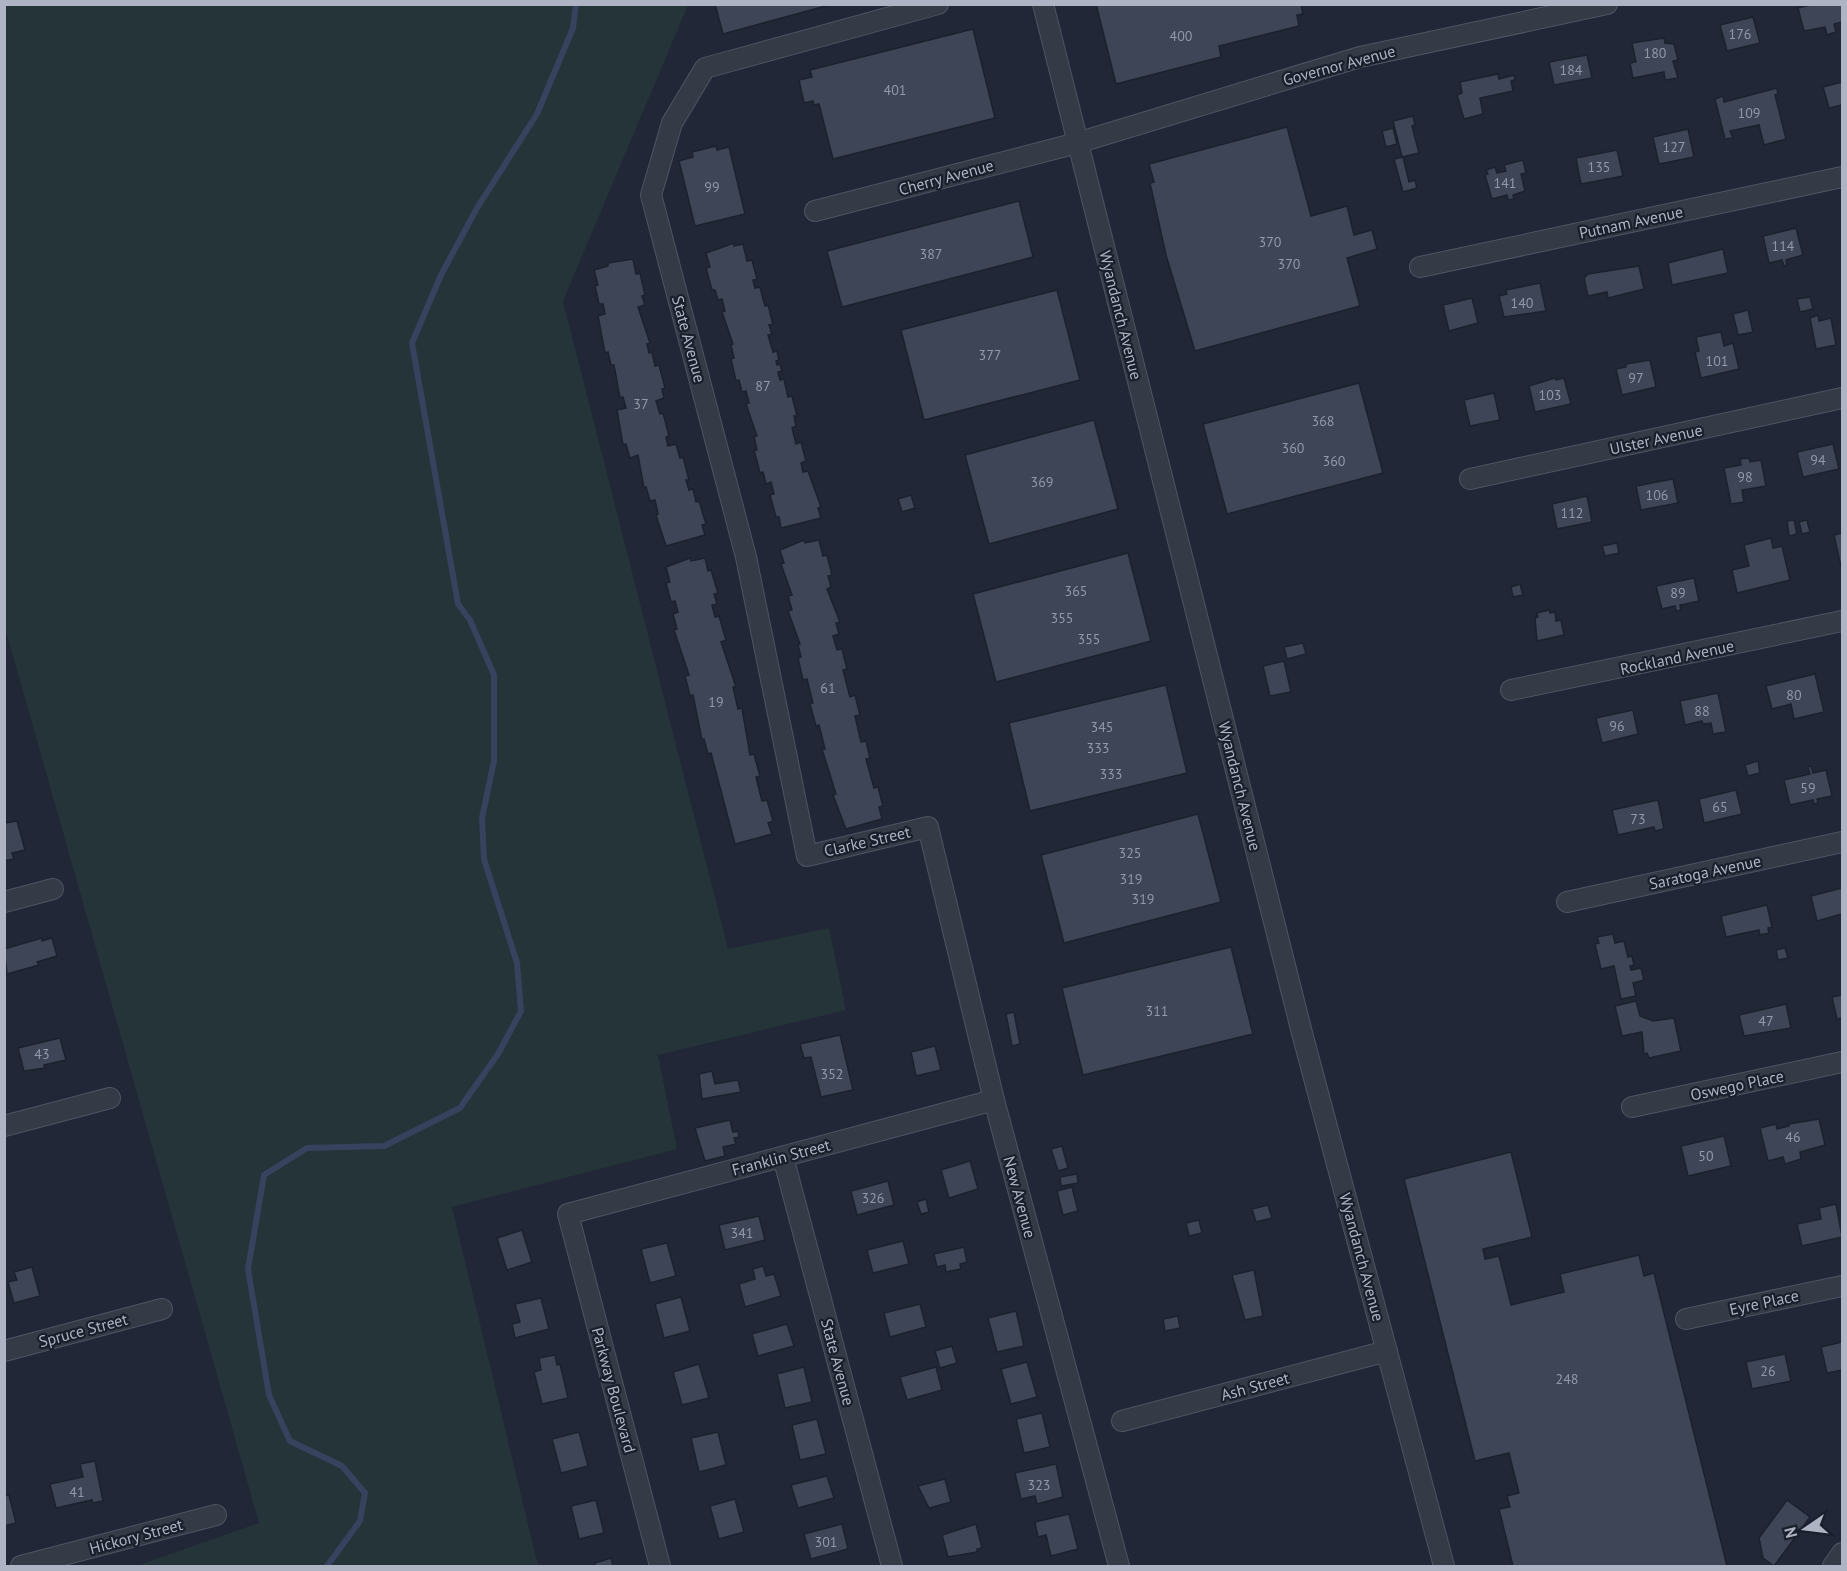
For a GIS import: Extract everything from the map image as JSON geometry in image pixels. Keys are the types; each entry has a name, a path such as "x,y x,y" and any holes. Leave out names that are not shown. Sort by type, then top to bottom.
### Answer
{"street":[{"name":"State Avenue","path":"807,856 746,557 651,195 672,123 705,68 938,4"},
{"name":"Wyandanch Avenue","path":"1042,4 1305,1044 1444,1566"},
{"name":"Governor Avenue","path":"1077,143 1360,57 1606,4"},
{"name":"Cherry Avenue","path":"815,211 1077,143"},
{"name":"Putnam Avenue","path":"1420,267 1842,177"},
{"name":"Ulster Avenue","path":"1470,479 1842,399"},
{"name":"Rockland Avenue","path":"1511,690 1842,621"},
{"name":"Clarke Street","path":"807,856 928,827"},
{"name":"New Avenue","path":"928,827 994,1100 1119,1566"},
{"name":"Saratoga Avenue","path":"1567,902 1842,842"},
{"path":"4,902 53,889"},
{"name":"Oswego Place","path":"1632,1107 1842,1062"},
{"path":"4,1126 110,1098"},
{"name":"Franklin Street","path":"568,1214 994,1100"},
{"name":"State Avenue","path":"783,1157 892,1566"},
{"name":"Parkway Boulevard","path":"568,1214 660,1566"},
{"name":"Eyre Place","path":"1686,1319 1842,1286"},
{"name":"Spruce Street","path":"4,1351 162,1309"},
{"name":"Ash Street","path":"1122,1421 1388,1351"},
{"name":"Hickory Street","path":"21,1566 216,1515"},
{"path":"1833,1566 1842,1553"}],"shaded area":[{"path":"4,5 688,5 563,301 728,949 829,928 846,1010 658,1055 677,1149 452,1207 538,1566 136,1566 259,1523 5,628"}],"building":[{"path":"715,4 833,4 723,34"},
{"path":"1096,4 1301,5 1303,14 1297,15 1299,26 1219,46 1221,57 1116,84"},
{"path":"1814,4 1842,4 1842,22 1834,24 1836,32 1827,35 1825,27 1804,31 1798,8"},
{"path":"1753,17 1760,43 1727,51 1720,25"},
{"path":"973,29 995,118 833,159 819,104 814,105 813,101 804,103 799,80 812,77 810,70"},
{"path":"1664,38 1665,43 1674,44 1678,60 1673,61 1678,78 1665,80 1664,72 1633,78 1630,63 1636,62 1632,43"},
{"path":"1587,55 1592,78 1554,85 1549,62"},
{"path":"1498,74 1499,79 1514,75 1515,80 1511,81 1513,91 1480,98 1483,114 1464,119 1457,95 1462,93 1460,82"},
{"path":"1842,82 1842,105 1829,108 1823,87"},
{"path":"1777,88 1778,94 1775,95 1786,139 1764,145 1759,125 1730,131 1733,138 1725,139 1715,99 1723,96 1724,102"},
{"path":"1413,116 1415,125 1412,126 1419,153 1402,157 1393,121"},
{"path":"1287,127 1311,216 1347,206 1354,235 1372,230 1377,249 1347,258 1360,306 1195,351 1166,255 1150,183 1154,182 1149,164"},
{"path":"1393,128 1397,144 1386,147 1382,131"},
{"path":"1688,129 1694,157 1659,164 1653,137"},
{"path":"716,146 717,150 729,147 745,214 695,226 679,161 693,157 692,152"},
{"path":"1617,150 1623,176 1581,184 1576,158"},
{"path":"1403,157 1409,182 1415,180 1417,188 1403,192 1394,159"},
{"path":"1523,160 1526,173 1521,174 1525,191 1513,195 1514,199 1508,200 1507,195 1492,199 1485,175 1488,174 1486,170 1495,167 1497,173 1506,171 1504,165"},
{"path":"1019,201 1033,257 842,307 827,251"},
{"path":"1796,228 1803,255 1786,260 1787,265 1784,266 1782,260 1769,263 1763,236"},
{"path":"734,243 734,246 743,244 747,261 752,260 757,279 753,280 755,288 760,287 765,306 768,305 773,324 769,325 772,334 768,335 773,352 777,351 779,360 776,361 777,365 780,364 782,371 778,372 780,380 784,379 788,397 792,396 797,416 794,416 796,426 792,428 796,444 801,442 806,461 801,463 803,472 808,471 821,507 818,508 821,518 781,528 770,495 774,494 771,482 766,484 763,472 760,473 754,450 757,450 754,437 757,436 746,404 749,403 746,391 742,392 739,380 736,381 731,359 734,358 731,345 733,344 722,312 725,311 722,299 718,300 715,290 712,290 706,268 710,267 706,253"},
{"path":"1723,249 1728,273 1672,285 1668,263"},
{"path":"633,259 636,274 640,273 645,295 642,296 645,305 638,307 650,343 647,344 649,353 652,352 655,366 659,365 665,388 662,389 664,398 656,401 660,414 663,413 669,436 666,437 668,446 676,444 680,458 683,457 689,490 693,489 696,502 699,501 706,524 702,525 705,535 666,546 656,515 658,514 655,500 650,501 646,487 644,488 638,455 630,458 626,444 623,445 617,410 626,408 623,397 620,398 614,365 611,365 608,352 605,353 598,316 605,314 603,304 599,304 594,270 608,266 608,263"},
{"path":"1639,266 1644,289 1608,298 1607,292 1588,296 1584,278 1588,274"},
{"path":"1540,283 1546,311 1504,317 1499,296 1507,294 1506,290"},
{"path":"1057,290 1080,380 924,420 901,330"},
{"path":"1810,297 1813,309 1800,312 1797,299"},
{"path":"1472,298 1478,323 1449,331 1443,305"},
{"path":"1748,310 1753,332 1738,335 1733,314"},
{"path":"1818,315 1819,321 1831,318 1836,345 1816,349 1810,318"},
{"path":"1721,332 1724,346 1733,343 1739,369 1701,378 1695,352 1699,351 1696,337"},
{"path":"1650,360 1656,387 1622,395 1616,369 1626,367 1626,364"},
{"path":"1555,378 1556,380 1564,378 1571,404 1535,412 1529,386"},
{"path":"1359,383 1383,473 1227,514 1203,424"},
{"path":"1494,393 1500,420 1470,426 1464,400"},
{"path":"1094,420 1118,509 989,544 965,455"},
{"path":"1833,444 1839,469 1803,477 1797,452"},
{"path":"1749,458 1750,462 1761,460 1766,486 1742,490 1744,502 1731,504 1724,468 1741,465 1740,459"},
{"path":"1673,479 1678,503 1641,510 1636,486"},
{"path":"911,495 915,508 902,512 898,499"},
{"path":"1587,496 1592,522 1557,529 1552,504"},
{"path":"1794,520 1797,534 1789,536 1787,521"},
{"path":"1807,520 1810,532 1802,534 1799,522"},
{"path":"1842,533 1842,571 1834,535"},
{"path":"1771,538 1773,548 1782,546 1790,580 1737,593 1732,570 1749,566 1744,545"},
{"path":"804,540 805,543 819,540 823,556 827,555 832,575 828,576 831,587 827,589 840,622 836,623 839,634 833,636 837,650 842,649 847,669 843,670 850,697 855,695 860,715 855,716 861,742 866,741 870,758 866,759 874,788 878,787 883,806 879,807 882,819 846,829 833,795 836,794 822,749 825,749 819,725 816,726 810,704 813,703 807,679 803,680 798,658 801,657 798,645 800,644 788,611 792,610 788,596 792,595 781,564 784,563 780,550"},
{"path":"1617,543 1619,553 1605,556 1602,546"},
{"path":"1128,553 1151,641 996,682 973,594"},
{"path":"690,558 691,561 705,558 708,571 711,570 718,593 714,594 717,604 712,605 715,617 719,616 726,640 721,642 736,687 733,687 738,709 742,708 750,755 754,754 760,776 756,777 762,801 767,800 773,821 768,823 772,834 735,844 711,753 708,754 704,739 702,740 693,695 690,696 685,676 689,675 674,630 677,629 673,614 678,612 675,601 671,602 666,583 670,582 666,567"},
{"path":"1694,578 1699,601 1680,605 1681,610 1676,611 1675,606 1662,609 1656,586"},
{"path":"1520,584 1523,595 1513,597 1511,587"},
{"path":"1549,610 1550,613 1555,612 1556,621 1561,620 1564,635 1537,641 1535,618 1538,617 1537,613"},
{"path":"1303,643 1306,654 1287,659 1284,647"},
{"path":"1284,661 1291,692 1270,696 1263,666"},
{"path":"1815,674 1824,712 1794,719 1791,704 1772,709 1766,686"},
{"path":"1166,685 1187,773 1030,811 1009,723"},
{"path":"1718,693 1726,732 1713,734 1711,723 1703,724 1702,721 1685,725 1680,701"},
{"path":"1633,710 1638,734 1602,743 1596,718"},
{"path":"1758,761 1760,773 1748,776 1745,765"},
{"path":"1811,766 1813,773 1826,770 1832,796 1817,799 1818,803 1814,804 1813,800 1790,805 1784,780 1810,774 1808,767"},
{"path":"1736,790 1742,814 1704,823 1699,799"},
{"path":"1658,800 1664,829 1655,831 1654,827 1618,835 1612,810"},
{"path":"1198,814 1221,902 1064,943 1041,855"},
{"path":"4,819 6,823 17,821 25,850 12,853 14,859 4,861"},
{"path":"1842,888 1842,914 1817,921 1811,896"},
{"path":"1767,905 1772,927 1768,928 1769,933 1760,935 1759,930 1726,937 1721,916"},
{"path":"1613,934 1615,943 1624,941 1628,957 1632,956 1634,965 1630,966 1631,970 1641,968 1644,980 1633,983 1636,996 1621,999 1614,966 1601,969 1595,944 1599,943 1597,937"},
{"path":"42,938 42,941 52,938 57,956 37,962 39,965 7,974 4,949"},
{"path":"1231,947 1253,1034 1083,1075 1062,988"},
{"path":"1785,948 1788,958 1778,960 1776,950"},
{"path":"1842,995 1842,1018 1837,1019 1832,997"},
{"path":"1636,1001 1640,1016 1653,1021 1674,1018 1681,1051 1649,1058 1647,1053 1644,1054 1642,1032 1622,1036 1615,1006"},
{"path":"1786,1004 1791,1028 1744,1036 1739,1015"},
{"path":"1014,1012 1020,1044 1012,1046 1006,1014"},
{"path":"840,1035 853,1090 821,1097 811,1057 804,1058 800,1044"},
{"path":"60,1038 66,1060 44,1065 45,1068 24,1071 18,1048"},
{"path":"935,1046 941,1070 916,1076 911,1052"},
{"path":"712,1071 715,1084 738,1080 741,1092 702,1099 699,1074"},
{"path":"1819,1119 1825,1145 1800,1152 1801,1159 1785,1164 1783,1157 1768,1161 1760,1128 1776,1124 1777,1129 1789,1126 1789,1124"},
{"path":"730,1120 733,1132 738,1131 739,1137 734,1138 736,1144 723,1147 725,1156 705,1161 695,1128"},
{"path":"1724,1136 1731,1166 1688,1176 1681,1146"},
{"path":"1062,1146 1068,1168 1058,1171 1051,1149"},
{"path":"1511,1152 1532,1237 1483,1249 1485,1259 1499,1256 1511,1305 1564,1292 1560,1274 1639,1255 1644,1276 1654,1273 1727,1566 1513,1566 1499,1509 1510,1507 1507,1496 1519,1493 1509,1453 1475,1461 1404,1179"},
{"path":"970,1161 978,1189 949,1198 941,1170"},
{"path":"1077,1174 1078,1183 1061,1186 1060,1177"},
{"path":"888,1181 894,1205 857,1215 851,1191"},
{"path":"1072,1187 1078,1211 1063,1215 1057,1191"},
{"path":"926,1199 929,1212 921,1214 917,1202"},
{"path":"1836,1204 1842,1237 1802,1246 1797,1224 1821,1219 1819,1208"},
{"path":"1268,1205 1272,1218 1256,1222 1252,1209"},
{"path":"759,1216 765,1240 725,1250 719,1225"},
{"path":"1199,1220 1202,1233 1189,1236 1186,1223"},
{"path":"522,1230 532,1262 507,1270 497,1238"},
{"path":"903,1241 909,1264 873,1273 867,1250"},
{"path":"667,1243 676,1276 650,1283 641,1249"},
{"path":"964,1247 967,1262 960,1264 961,1269 946,1272 945,1265 937,1267 934,1254"},
{"path":"763,1266 766,1276 774,1274 781,1296 745,1307 739,1284 755,1279 753,1269"},
{"path":"32,1267 40,1296 14,1303 8,1282 17,1280 14,1272"},
{"path":"1254,1270 1263,1316 1245,1320 1232,1275"},
{"path":"681,1297 690,1331 664,1338 655,1304"},
{"path":"541,1298 549,1329 515,1338 512,1324 520,1322 515,1304"},
{"path":"920,1304 926,1327 890,1337 884,1313"},
{"path":"1016,1311 1024,1346 997,1352 988,1318"},
{"path":"1178,1316 1180,1328 1165,1331 1163,1319"},
{"path":"787,1324 794,1346 758,1356 752,1334"},
{"path":"1842,1342 1842,1370 1827,1373 1821,1347"},
{"path":"952,1346 957,1363 940,1368 935,1351"},
{"path":"1785,1354 1791,1381 1752,1389 1746,1362"},
{"path":"555,1355 557,1365 560,1364 568,1398 542,1404 534,1372 541,1370 539,1358"},
{"path":"1027,1362 1037,1397 1011,1404 1001,1369"},
{"path":"699,1364 709,1398 682,1405 673,1372"},
{"path":"804,1367 812,1402 785,1408 777,1374"},
{"path":"936,1367 942,1390 907,1400 900,1377"},
{"path":"1042,1413 1050,1447 1024,1453 1016,1419"},
{"path":"817,1419 826,1454 800,1460 792,1425"},
{"path":"579,1432 588,1466 561,1473 552,1439"},
{"path":"718,1432 726,1465 699,1472 691,1438"},
{"path":"95,1461 103,1501 93,1503 92,1500 56,1508 50,1484 83,1477 80,1464"},
{"path":"1056,1464 1063,1497 1037,1504 1035,1496 1021,1499 1015,1473"},
{"path":"827,1476 834,1498 798,1508 791,1485"},
{"path":"945,1479 951,1502 929,1508 918,1486"},
{"path":"9,1495 16,1523 4,1526 4,1496"},
{"path":"735,1499 744,1532 719,1539 710,1506"},
{"path":"596,1500 604,1533 579,1539 571,1506"},
{"path":"1787,1500 1810,1517 1774,1566 1763,1558 1759,1538"},
{"path":"1069,1514 1078,1549 1051,1556 1046,1535 1038,1537 1035,1522"},
{"path":"842,1524 848,1549 811,1559 804,1534"},
{"path":"976,1524 982,1548 977,1549 977,1552 948,1557 942,1535"},
{"path":"611,1558 613,1566 595,1566 595,1563"}],"waterway":[{"path":"327,1566 360,1521 365,1493 342,1466 290,1441 269,1395 248,1269 264,1175 307,1148 384,1146 460,1108 498,1054 521,1011 517,963 484,859 482,818 494,761 494,675 470,620 458,604 412,343 441,275 477,208 537,114 573,28 576,4"}]}
